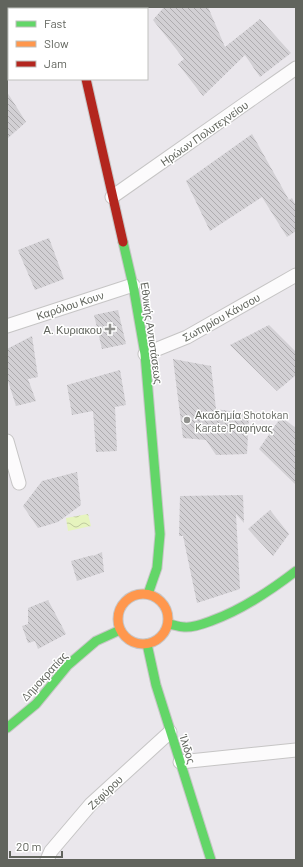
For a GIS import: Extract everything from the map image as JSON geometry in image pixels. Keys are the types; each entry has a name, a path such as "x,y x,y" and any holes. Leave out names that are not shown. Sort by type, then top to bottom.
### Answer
{"street":[{"name":"Ηρώων Πολυτεχνείου","path":"112,197 296,68"},
{"name":"Εθνικής Αντιστάσεως","path":"86,80 133,285 145,354 160,534 157,568 148,594"},
{"name":"Σωτηρίου Κάνσου","path":"145,354 188,337 296,275"},
{"name":"Καρόλου Κουν","path":"7,326 133,285"},
{"path":"7,441 19,483"},
{"path":"169,624 184,627 199,625 216,619 242,608 272,589 296,571"},
{"path":"148,594 162,601 169,615 169,624 166,631 155,642 139,644 131,642 120,630 118,614 121,607 132,596 148,594"},
{"name":"Δημοκρατίας","path":"7,726 36,704 68,665 96,641 120,630"},
{"name":"Ίλιδος","path":"147,644 156,685 210,860"},
{"name":"Ζεφύρου","path":"47,860 51,851 91,804 170,732"},
{"path":"180,762 296,750"}],"water":[{"path":"88,514 91,526 68,531 66,518"}],"building":[{"path":"164,7 208,7 225,47 260,19 291,53 260,77 245,55 203,96 178,64 184,59 153,20"},
{"path":"7,92 26,122 7,139"},
{"path":"252,134 289,200 292,198 296,206 296,231 287,237 262,197 210,231 186,181"},
{"path":"49,238 64,279 35,290 18,250"},
{"name":"Α. Κυριακου","path":"118,310 126,344 102,349 94,315"},
{"path":"269,325 296,352 296,375 277,391 230,345"},
{"path":"32,336 38,377 28,379 36,401 16,406 7,378 7,349"},
{"path":"173,359 211,366 216,409 249,414 247,454 216,455 206,440 183,438"},
{"path":"120,370 126,405 115,407 117,451 96,452 93,411 72,415 67,385"},
{"path":"281,417 296,428 296,485 259,449"},
{"path":"77,472 81,505 58,522 38,528 23,506 42,481"},
{"path":"243,495 244,523 236,514 240,589 197,603 183,536 179,536 180,496"},
{"path":"270,510 289,534 273,556 248,529"},
{"path":"102,552 104,572 77,581 71,561 93,556"},
{"path":"48,600 66,634 38,649 35,641 28,643 22,626 28,624 28,608"}],"traffic: fast":[{"path":"123,242 133,285 145,354 160,534 157,568 148,594"},
{"path":"169,624 180,627 191,627 222,617 276,586 296,571"},
{"path":"7,728 36,704 68,665 96,641 120,630"},
{"path":"147,644 156,685 211,860"}],"traffic: slow":[{"path":"138,594 148,594 161,601 168,614 168,619 168,624 161,637 148,644 138,644 129,640 122,633 118,624 118,614 122,605 129,598 138,594"}],"traffic: jam":[{"path":"86,80 123,242"}],"place":[{"name":"Α. Κυριακου","path":"110,329"},
{"name":"Ακαδημία Shotokan Karate Ραφήνας","path":"187,420"}]}
